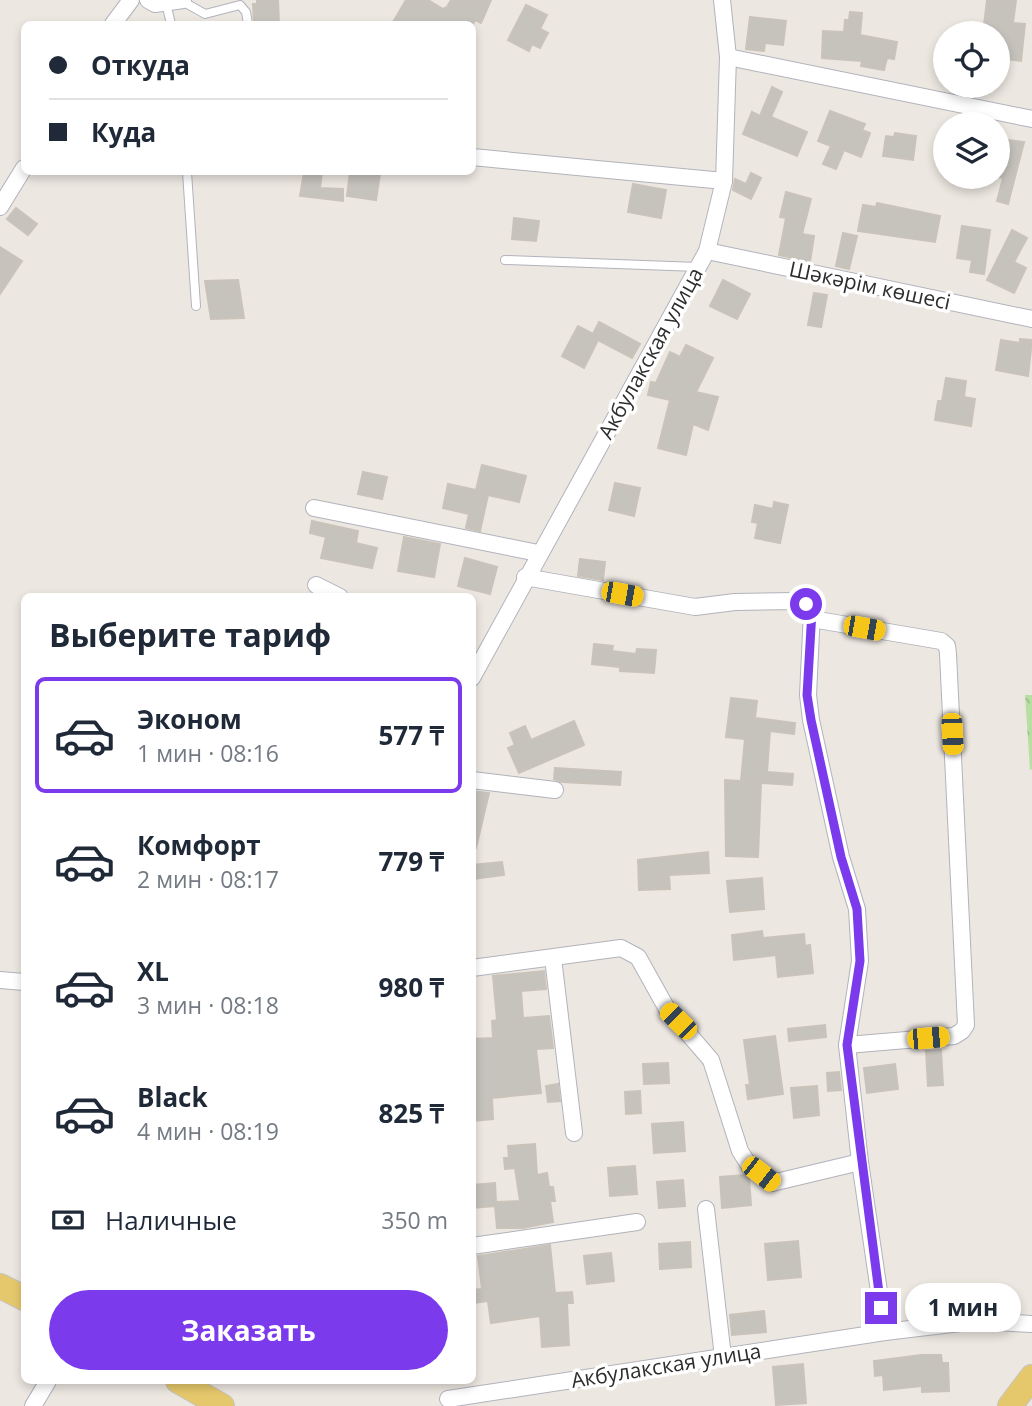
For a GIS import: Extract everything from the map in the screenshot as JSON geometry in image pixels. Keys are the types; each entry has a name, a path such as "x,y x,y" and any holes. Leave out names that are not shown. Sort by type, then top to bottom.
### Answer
{"main road":[{"path":"0,1286 21,1296"},
{"path":"1010,1406 1032,1377"},
{"path":"183,1384 222,1406"}],"street":[{"path":"115,21 131,0"},
{"path":"148,0 177,1"},
{"name":"Акбулакская улица","path":"476,666 707,251 724,181 728,57 722,0"},
{"path":"728,57 1032,119"},
{"path":"476,157 724,181"},
{"path":"0,207 21,173"},
{"name":"Шәкәрім көшесі","path":"707,251 1032,319"},
{"path":"314,508 538,553"},
{"path":"525,577 695,607 735,602 797,601 812,611 807,695 841,857 857,909 860,961 847,1045 884,1332"},
{"path":"316,585 332,593"},
{"path":"812,620 941,641 947,646 948,654 965,1024 962,1031 954,1035 847,1045"},
{"path":"476,780 555,790"},
{"path":"476,968 621,948 638,957 667,1009 711,1060 740,1151 750,1165 772,1183 860,1162"},
{"path":"553,958 574,1133"},
{"path":"0,980 21,982"},
{"path":"706,1209 723,1357"},
{"path":"476,1245 637,1222"},
{"name":"Акбулакская улица","path":"446,1384 448,1402 884,1332 977,1321 1032,1324"},
{"path":"33,1406 46,1384"}],"lane":[{"path":"172,21 177,1 205,14 240,5 246,12 248,21"},
{"path":"187,175 196,306"},
{"path":"505,260 698,267"}],"green space":[{"path":"1025,695 1032,695 1030,770"}],"building":[{"path":"257,0 278,0 279,21 254,21 253,4 257,4"},
{"path":"406,0 428,0 443,9 451,0 491,0 481,23 475,20 394,21"},
{"path":"987,0 1016,0 1013,23 1025,24 1021,61 1010,60 1010,21 984,21"},
{"path":"526,5 547,15 540,29 548,33 540,48 532,44 529,51 508,40"},
{"path":"850,12 862,13 860,35 897,42 894,59 887,58 884,70 861,66 862,61 822,58 823,31 844,32 845,20 849,20"},
{"path":"750,17 786,21 783,45 765,43 764,51 746,49"},
{"path":"772,87 782,92 771,117 807,132 797,156 743,134 752,112 760,116"},
{"path":"830,111 865,124 862,130 870,133 861,157 844,150 836,169 823,164 831,146 818,141"},
{"path":"895,133 916,136 913,160 883,156 886,136 894,137"},
{"path":"1010,140 1024,142 1008,204 997,201 1000,189 1010,189"},
{"path":"751,173 761,178 751,199 733,190 735,179 746,184"},
{"path":"304,175 322,175 320,188 343,189 343,201 300,196"},
{"path":"350,175 380,175 376,200 347,196"},
{"path":"633,184 666,190 661,218 628,212"},
{"path":"786,192 811,199 802,234 814,236 810,262 779,255 786,218 780,217"},
{"path":"877,203 940,216 935,242 858,231 863,205 876,207"},
{"path":"16,208 37,224 28,235 7,219"},
{"path":"514,218 539,221 536,241 512,239"},
{"path":"962,226 990,230 984,274 970,272 972,260 957,258"},
{"path":"1012,230 1027,238 1014,262 1026,268 1014,293 987,280"},
{"path":"843,233 857,236 849,269 836,266"},
{"path":"0,247 22,261 0,294"},
{"path":"238,280 244,318 211,319 205,281"},
{"path":"723,280 750,294 737,319 710,306"},
{"path":"814,293 827,295 821,327 808,325"},
{"path":"599,322 640,344 632,358 598,340 584,368 562,356 578,326 593,334"},
{"path":"1020,339 1032,340 1028,376 996,370 1001,340 1020,343"},
{"path":"686,345 713,358 696,392 718,397 708,430 693,424 686,455 658,448 670,400 648,395 651,382 656,383 670,352 680,357"},
{"path":"946,378 966,381 964,397 975,399 971,426 935,420"},
{"path":"482,465 526,476 519,502 488,495 480,531 466,528 469,514 443,508 448,484 476,490"},
{"path":"363,472 387,477 382,499 358,494"},
{"path":"615,483 640,488 634,516 609,510"},
{"path":"774,502 788,505 780,543 755,538 758,523 752,522 755,505 773,509"},
{"path":"312,521 358,531 356,543 377,548 372,568 321,558 326,537 310,533"},
{"path":"404,537 440,544 434,577 398,571"},
{"path":"465,558 497,567 490,594 458,586"},
{"path":"580,559 605,562 603,580 578,576"},
{"path":"594,644 613,646 612,651 636,654 637,649 656,650 654,673 620,671 620,667 592,664"},
{"path":"731,698 757,701 755,718 795,723 794,734 770,731 767,772 793,774 792,785 761,783 758,857 726,856 725,780 741,781 745,739 726,737"},
{"path":"574,721 584,745 519,773 508,748 515,745 510,733 525,726 531,740"},
{"path":"555,768 621,772 620,785 562,782 554,779"},
{"path":"476,791 489,793 476,848"},
{"path":"708,852 709,873 669,875 670,889 639,890 638,860"},
{"path":"502,862 504,875 476,878 476,865"},
{"path":"762,878 764,909 730,912 727,881"},
{"path":"762,931 763,938 804,934 805,946 810,945 813,973 778,977 776,955 734,960 732,935"},
{"path":"544,971 546,989 521,991 523,1018 549,1016 553,1048 536,1049 541,1093 492,1098 493,1119 476,1121 476,1039 493,1038 492,1021 497,1020 493,976"},
{"path":"825,1025 826,1037 789,1041 788,1029"},
{"path":"775,1036 783,1094 748,1099 746,1085 750,1085 744,1040"},
{"path":"941,1050 943,1085 928,1086 926,1051"},
{"path":"668,1063 669,1083 644,1084 643,1064"},
{"path":"895,1064 898,1089 867,1093 864,1068"},
{"path":"839,1072 841,1090 828,1091 827,1073"},
{"path":"558,1084 560,1101 548,1102 546,1086"},
{"path":"817,1086 819,1115 794,1118 791,1088"},
{"path":"640,1091 641,1113 626,1114 625,1092"},
{"path":"683,1122 685,1151 654,1153 652,1124"},
{"path":"535,1144 537,1175 547,1173 549,1187 553,1187 555,1201 550,1201 553,1222 523,1228 497,1228 495,1206 476,1208 476,1185 495,1183 496,1202 520,1201 515,1168 505,1169 504,1158 509,1158 508,1146"},
{"path":"635,1166 637,1194 610,1196 608,1168"},
{"path":"745,1175 749,1178 751,1205 722,1208 720,1177"},
{"path":"683,1180 685,1206 659,1208 657,1182"},
{"path":"798,1241 801,1277 768,1280 765,1244"},
{"path":"690,1242 691,1267 660,1269 659,1244"},
{"path":"550,1245 555,1293 572,1292 573,1303 567,1303 569,1345 542,1347 540,1316 491,1323 488,1301 476,1302 476,1290 482,1289 478,1256"},
{"path":"611,1253 614,1281 587,1284 584,1256"},
{"path":"764,1311 766,1332 732,1335 730,1315"},
{"path":"941,1355 942,1363 948,1363 949,1391 922,1392 922,1386 884,1390 883,1375 875,1376 874,1361"},
{"path":"803,1364 806,1403 776,1405 773,1367"}],"route":[{"path":"806,604 812,611 807,695 811,720 841,857 857,909 860,961 847,1045 860,1162 881,1308"}]}
